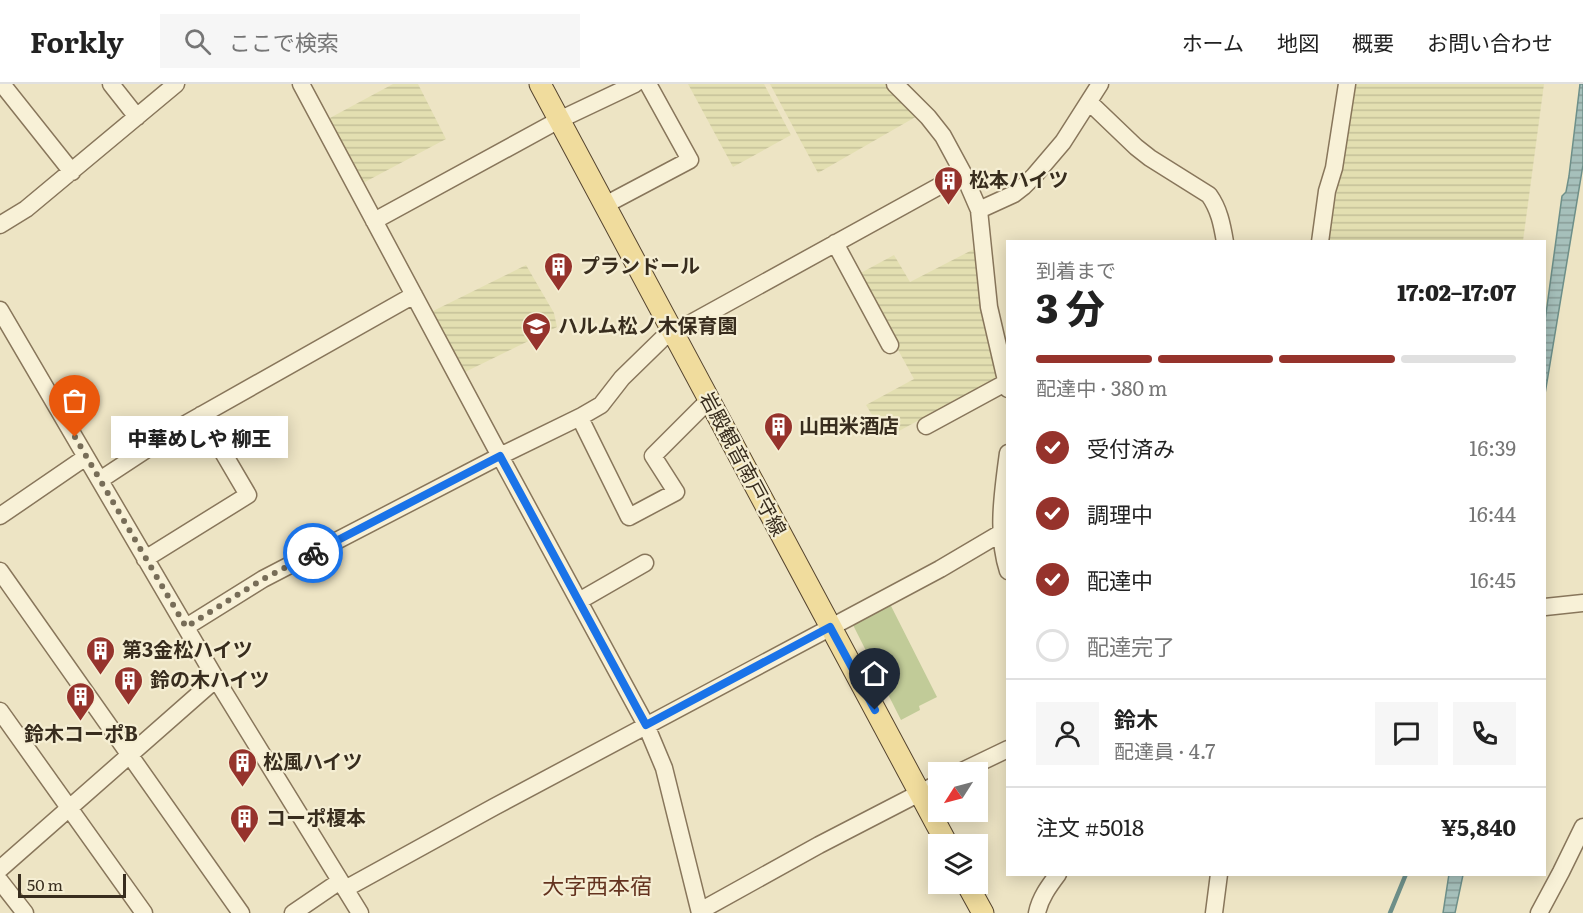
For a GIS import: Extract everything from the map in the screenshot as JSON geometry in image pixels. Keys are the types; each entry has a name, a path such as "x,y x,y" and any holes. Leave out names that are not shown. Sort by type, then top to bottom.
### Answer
{"main road":[{"name":"岩殿観音南戸守線","path":"540,84 942,834"},
{"path":"973,894 983,913"}],"street":[{"path":"2,84 72,172"},
{"path":"111,84 137,117"},
{"path":"0,225 26,209 176,84"},
{"path":"301,84 646,725 664,768 700,912 819,845 928,788"},
{"path":"374,220 559,120 635,84"},
{"path":"605,205 690,159 648,84"},
{"path":"896,84 943,136 979,210 989,307 1006,378"},
{"path":"979,210 1014,194 1023,187 1063,142 1100,84"},
{"path":"1320,240 1347,84"},
{"path":"1089,102 1150,158 1209,195 1220,215 1225,240"},
{"path":"186,627 263,579 500,456 580,418 601,405 622,378 662,339 963,173"},
{"path":"835,243 890,345"},
{"path":"100,480 182,426 414,295"},
{"path":"0,310 216,679 360,913"},
{"path":"926,426 1006,383"},
{"path":"580,418 629,517 676,492 653,456 709,400"},
{"path":"145,559 248,495 201,415"},
{"path":"0,516 86,457"},
{"path":"1006,492 1004,532 1006,564"},
{"path":"293,913 940,569 1004,532"},
{"path":"579,601 645,563"},
{"path":"0,571 241,913"},
{"path":"1546,607 1583,603"},
{"path":"0,869 216,679"},
{"path":"0,711 144,913"},
{"path":"981,762 1006,750"},
{"path":"1539,913 1562,872 1583,827"},
{"path":"1037,913 1047,889 1057,876"},
{"path":"1214,913 1220,876"},
{"path":"0,881 25,913"}],"shaded area":[{"path":"393,84 418,84 446,139 363,183 328,119"},
{"path":"688,84 764,84 791,135 733,167"},
{"path":"770,84 888,84 919,115 818,173"},
{"path":"1355,84 1544,84 1523,240 1328,240"},
{"path":"976,248 997,378 886,438 866,405 914,379 857,275 894,255 910,282"},
{"path":"526,265 554,313 557,327 463,373 431,312"}],"green space":[{"path":"890,604 937,697 919,706 920,710 901,720 852,623"}],"water":[{"path":"1580,84 1583,84 1583,165 1546,388 1546,314 1562,196 1566,192"},
{"path":"1449,876 1463,876 1455,913 1443,913"}],"waterway":[{"path":"1390,913 1405,876"}],"way so far":[{"path":"75,437 186,627 263,579 313,553"}],"place":[{"name":"松本ハイツ","path":"948,206"},
{"name":"プランドール","path":"559,292"},
{"name":"ハルム松ノ木保育園","path":"537,352"},
{"name":"中華めしや 柳王","path":"75,437"},
{"name":"山田米酒店","path":"778,452"},
{"name":"第3金松ハイツ","path":"101,676"},
{"name":"鈴の木ハイツ","path":"129,706"},
{"name":"鈴木コーポB","path":"81,722"},
{"name":"松風ハイツ","path":"242,788"},
{"name":"コーポ榎本","path":"245,844"}],"district":[{"name":"大字西本宿","path":"597,886"}],"route":[{"path":"313,553 500,456 646,725 830,627 875,710"}]}
